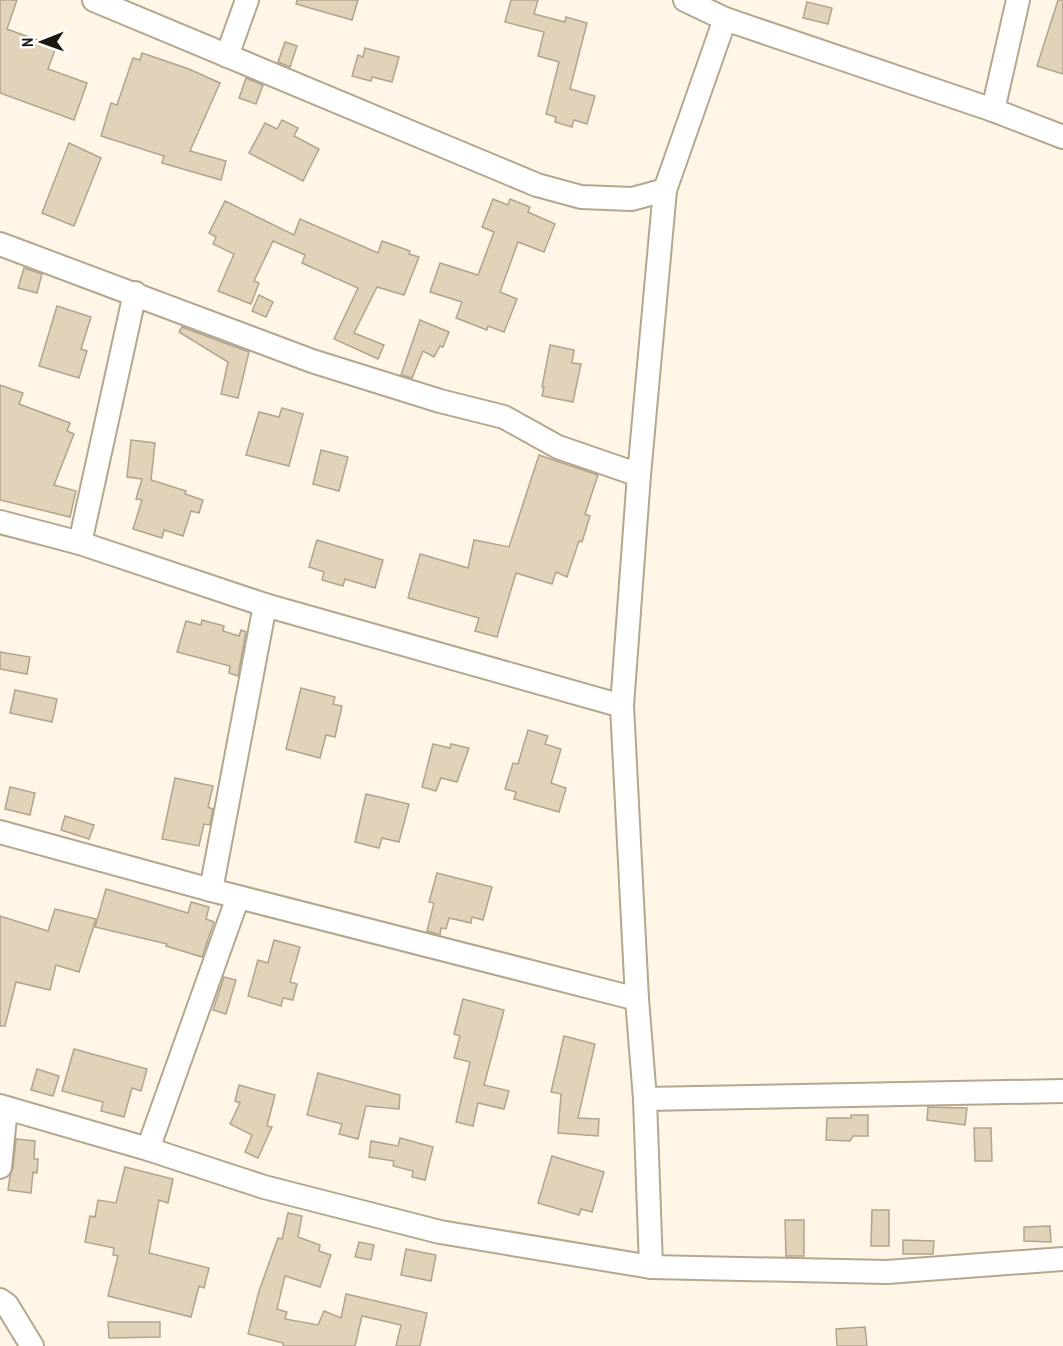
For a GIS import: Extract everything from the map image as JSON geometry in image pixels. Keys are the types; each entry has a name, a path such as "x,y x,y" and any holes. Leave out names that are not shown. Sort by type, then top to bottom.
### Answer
{"street":[{"path":"94,0 537,185 581,197 632,200 664,190"},
{"path":"227,56 247,0"},
{"path":"685,0 725,19 1063,136"},
{"path":"993,110 1018,0"},
{"path":"651,1267 645,1099 637,999 622,706 664,190 725,19"},
{"path":"0,244 312,361 440,401 504,417 558,447 639,475"},
{"path":"80,543 135,293"},
{"path":"0,522 80,543 265,606 622,706"},
{"path":"212,890 265,606"},
{"path":"0,832 238,897 637,999"},
{"path":"148,1149 238,897"},
{"path":"645,1099 1063,1091"},
{"path":"0,1167 3,1107 148,1149 264,1187 440,1232 651,1267 887,1272 1063,1259"},
{"path":"0,1300 7,1305 32,1346"}],"building":[{"path":"0,0 17,0 7,29 56,47 48,69 87,83 74,120 0,93"},
{"path":"297,0 358,0 352,20 296,4"},
{"path":"511,0 538,0 534,14 565,22 566,17 587,23 570,89 595,96 587,124 574,120 572,127 555,122 556,117 546,114 559,62 538,56 544,32 505,22"},
{"path":"1058,0 1063,0 1063,74 1037,66"},
{"path":"807,2 832,8 828,24 803,18"},
{"path":"285,42 297,46 290,67 278,62"},
{"path":"365,48 399,57 392,82 372,77 371,81 352,76 358,55 363,57"},
{"path":"142,53 189,69 220,83 190,151 226,161 221,180 162,163 164,156 101,136 111,103 117,105 133,58 140,60"},
{"path":"246,78 263,85 256,104 239,98"},
{"path":"282,120 298,128 294,136 319,149 303,181 249,153 265,123 277,129"},
{"path":"69,143 101,158 74,226 42,213"},
{"path":"493,199 508,205 510,199 530,207 528,212 555,224 544,252 518,242 500,292 517,299 504,332 488,326 487,330 456,318 462,302 430,292 440,263 478,275 494,232 482,227"},
{"path":"225,201 294,235 300,219 378,253 382,241 410,251 409,254 419,257 404,295 377,287 354,333 384,345 378,359 334,339 358,288 302,263 305,255 273,241 254,281 259,283 251,304 218,291 234,254 213,244 216,237 209,233"},
{"path":"24,268 42,274 37,293 18,288"},
{"path":"259,295 273,302 266,317 252,311"},
{"path":"57,306 91,317 81,349 87,351 79,378 39,366"},
{"path":"420,320 449,332 443,347 440,346 434,357 423,351 412,378 401,375"},
{"path":"182,327 249,352 238,398 221,394 228,362 179,332"},
{"path":"550,345 574,350 572,363 581,364 573,402 542,396"},
{"path":"0,385 23,393 19,404 70,423 67,431 74,434 54,485 76,491 70,517 0,500"},
{"path":"282,408 303,414 289,466 246,455 259,412 279,417"},
{"path":"131,440 155,443 151,480 186,491 185,494 203,500 199,513 191,511 183,536 164,530 162,538 133,529 142,500 136,499 142,479 127,477"},
{"path":"321,450 348,457 339,491 313,484"},
{"path":"539,455 598,475 585,514 590,516 567,577 556,572 552,584 516,573 497,637 475,631 479,618 408,598 420,554 468,568 474,540 509,547"},
{"path":"317,540 383,560 375,588 345,579 343,586 322,580 324,572 309,567"},
{"path":"202,620 224,626 223,631 239,636 241,630 246,632 238,676 229,673 230,666 177,652 186,621 201,625"},
{"path":"0,652 30,657 27,674 0,669"},
{"path":"301,688 335,697 333,704 342,706 335,737 326,735 320,758 286,749"},
{"path":"15,690 57,699 52,722 10,713"},
{"path":"528,730 548,736 545,744 561,749 551,783 566,788 559,812 514,799 516,792 505,789 513,763 518,764"},
{"path":"433,744 450,748 451,744 469,748 457,782 441,778 436,791 422,787"},
{"path":"175,778 213,786 208,807 213,809 210,825 204,824 199,846 162,839"},
{"path":"10,787 35,793 30,815 5,809"},
{"path":"366,794 409,804 399,842 382,838 379,848 355,842"},
{"path":"65,816 94,825 89,839 61,830"},
{"path":"437,873 492,887 483,920 472,917 471,923 449,918 446,929 441,928 440,935 427,931 434,903 429,902"},
{"path":"106,889 188,913 191,902 209,907 206,919 214,922 202,957 166,946 167,944 95,927"},
{"path":"55,909 96,919 79,972 56,965 50,990 16,982 5,1026 0,1026 0,916 48,931"},
{"path":"274,940 300,947 290,982 297,984 293,1000 283,998 281,1006 248,996 258,960 268,963"},
{"path":"224,977 236,980 226,1014 213,1010"},
{"path":"463,999 504,1010 484,1085 509,1091 504,1109 478,1103 473,1126 456,1122 470,1062 454,1058 460,1036 454,1034"},
{"path":"564,1036 595,1044 578,1118 599,1119 598,1136 558,1133 561,1094 551,1092"},
{"path":"74,1049 147,1069 141,1091 132,1088 124,1117 101,1111 103,1102 62,1091"},
{"path":"37,1069 59,1076 53,1096 31,1090"},
{"path":"318,1073 400,1095 399,1109 366,1106 358,1139 339,1134 342,1124 307,1115"},
{"path":"239,1085 275,1095 267,1126 272,1127 258,1158 245,1152 252,1135 230,1124 240,1103 235,1101"},
{"path":"928,1107 967,1108 965,1125 927,1120"},
{"path":"851,1115 868,1115 868,1136 853,1136 850,1141 826,1140 827,1118 851,1118"},
{"path":"974,1128 991,1128 992,1161 975,1161"},
{"path":"400,1138 433,1147 425,1180 412,1177 413,1171 393,1166 394,1161 369,1157 371,1141 398,1146"},
{"path":"16,1139 35,1141 34,1159 38,1159 37,1173 33,1172 31,1193 8,1190"},
{"path":"552,1156 604,1172 592,1212 581,1209 579,1215 538,1203"},
{"path":"125,1167 173,1179 168,1203 159,1200 149,1253 209,1268 204,1288 199,1286 191,1317 108,1296 118,1256 113,1255 114,1248 85,1242 90,1216 95,1217 98,1200 116,1203"},
{"path":"872,1210 889,1210 889,1246 871,1246"},
{"path":"288,1213 302,1216 298,1237 320,1245 319,1251 331,1255 320,1287 285,1276 277,1309 287,1312 285,1319 318,1325 324,1311 341,1318 346,1294 427,1313 420,1346 396,1346 401,1325 362,1316 355,1346 283,1346 283,1343 248,1334 259,1291 278,1238 282,1239"},
{"path":"785,1220 804,1220 804,1256 786,1256"},
{"path":"1050,1226 1051,1242 1024,1241 1024,1227"},
{"path":"903,1240 934,1241 933,1254 903,1254"},
{"path":"359,1242 374,1245 371,1260 355,1257"},
{"path":"406,1249 436,1255 431,1281 401,1275"},
{"path":"108,1322 160,1322 160,1337 109,1338"},
{"path":"865,1327 867,1346 837,1346 836,1329"}]}
